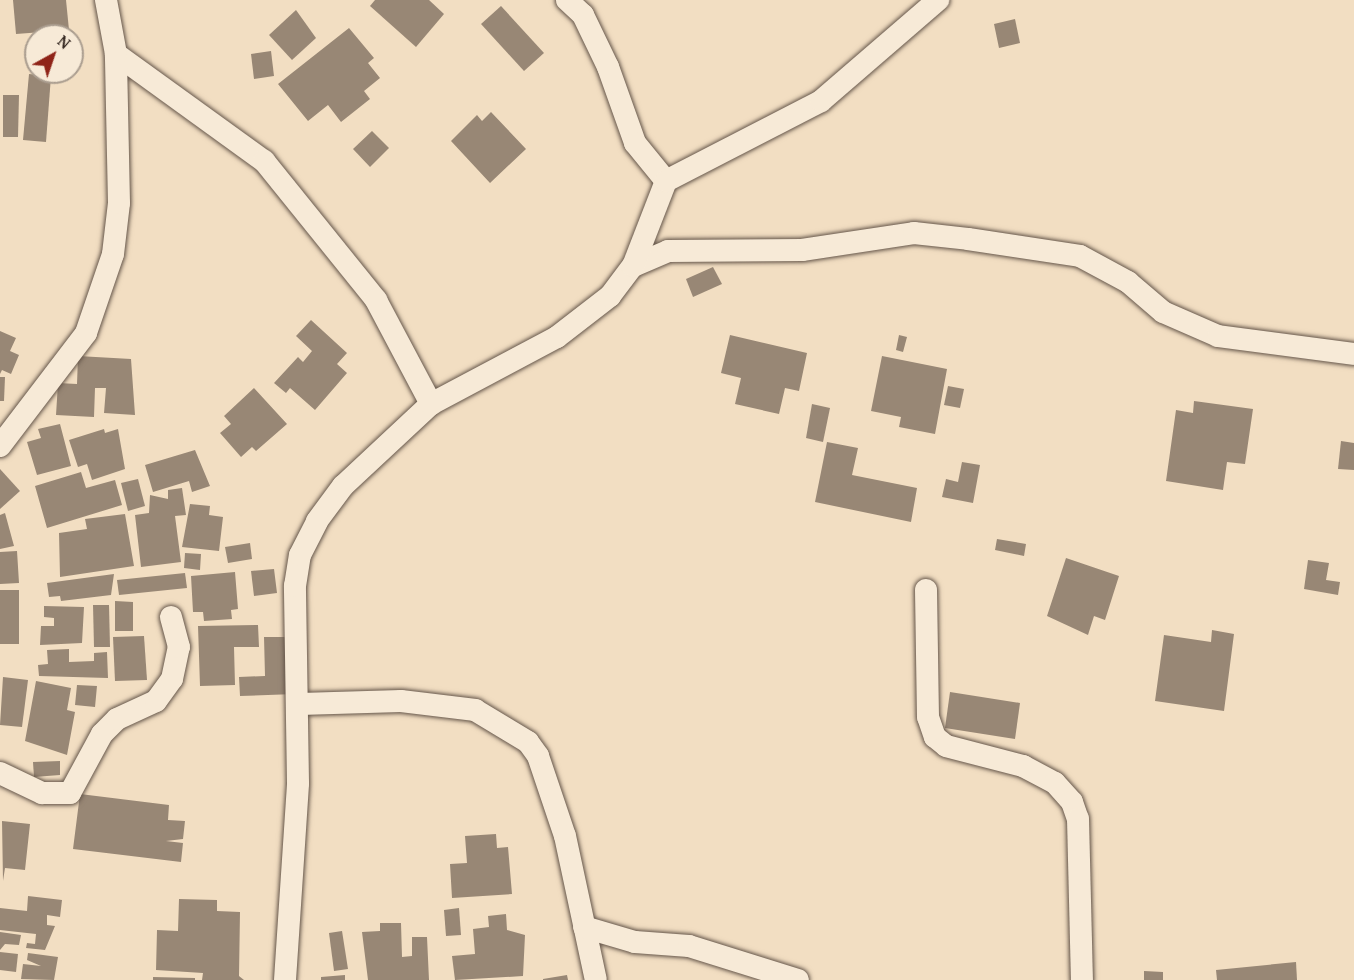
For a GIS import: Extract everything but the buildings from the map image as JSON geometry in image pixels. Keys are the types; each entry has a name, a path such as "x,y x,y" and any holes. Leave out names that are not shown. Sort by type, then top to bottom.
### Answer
{"street":[{"path":"0,446 86,333 104,287 119,203 116,54 106,0"},
{"path":"567,0 583,15 598,46 635,142 666,181"},
{"path":"285,980 300,704 295,596 300,555 343,486 431,404 584,319 633,266 666,181 820,101 938,0"},
{"path":"116,54 264,161 376,300 431,404"},
{"path":"633,266 668,251 802,250 914,233 968,239 1080,256 1128,282 1163,312 1218,336 1354,354"},
{"path":"926,590 928,717 935,737 946,746 1023,766 1055,783 1072,802 1078,819 1082,980"},
{"path":"0,773 42,793 70,793 102,734 117,719 156,701 172,678 178,647 171,617"},
{"path":"300,704 401,701 475,710 514,730 538,756 565,836 596,980"},
{"path":"584,927 635,942 689,946 798,980"}]}
